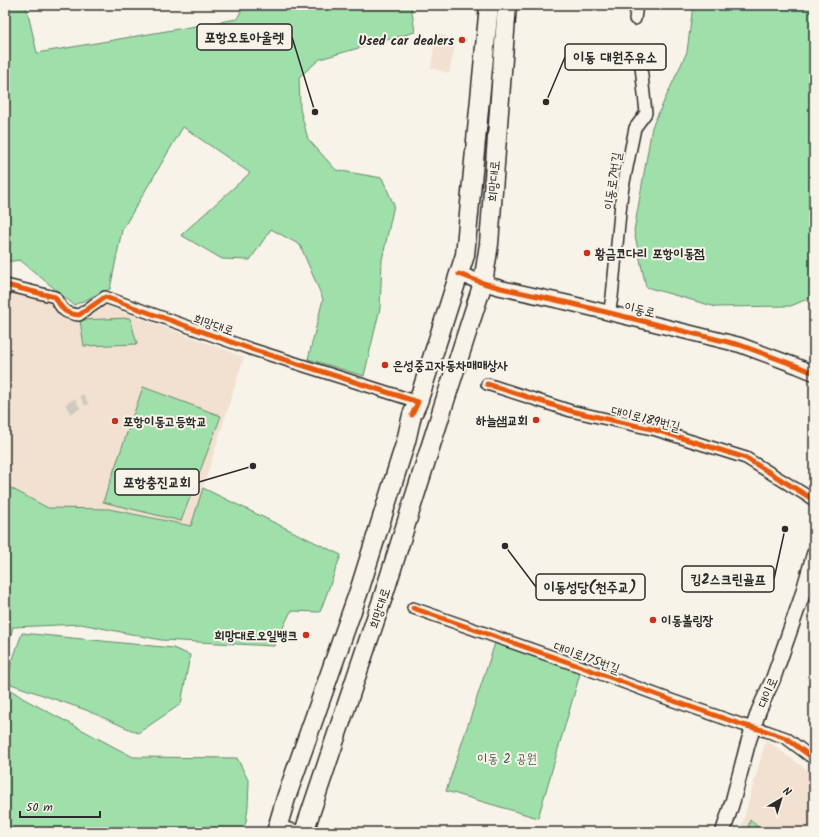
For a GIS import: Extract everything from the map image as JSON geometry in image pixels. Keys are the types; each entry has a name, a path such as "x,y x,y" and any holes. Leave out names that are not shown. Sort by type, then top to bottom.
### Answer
{"main road":[{"name":"희망대로","path":"277,829 296,769 360,588 406,441 412,415 418,402 464,255 489,5"},
{"name":"희망대로","path":"303,832 383,597 483,283 489,244 507,5"},
{"path":"296,769 322,778"}],"street":[{"path":"635,19 637,5"},
{"name":"이동로7번길","path":"609,314 622,192 635,128 646,113 640,57"},
{"name":"이동로","path":"459,274 483,283 740,345 814,373"},
{"name":"희망대로","path":"5,291 6,285 55,297 62,309 69,314 79,315 105,297 259,351 418,402"},
{"name":"대이로189번길","path":"487,384 571,411 656,430 746,458 814,500"},
{"name":"대이로","path":"723,832 748,743 801,599 814,554"},
{"name":"대이로175번길","path":"413,608 678,702 786,738 814,759"},
{"path":"277,829 303,832"}],"shaded area":[{"path":"436,33 456,40 449,73 431,68"},
{"name":"포항이동고등학교","path":"10,290 52,303 68,322 105,305 244,357 191,526 109,509 48,508 5,485 5,310"},
{"path":"766,740 814,775 814,832 740,832"}],"green space":[{"path":"5,5 26,5 37,53 237,19 244,5 411,5 415,32 320,59 299,77 300,109 308,139 336,170 382,178 394,205 382,260 380,308 364,376 308,359 323,299 300,245 271,229 250,260 222,259 181,235 250,173 183,127 122,230 110,289 74,305 20,260 5,262"},
{"path":"693,5 814,5 814,296 791,306 716,307 646,287 634,231 652,127 687,52"},
{"path":"130,318 137,344 84,346 80,320"},
{"path":"143,387 221,416 181,521 103,502"},
{"path":"5,485 48,508 109,509 191,526 203,488 341,555 320,612 291,611 274,646 161,640 81,624 13,627 5,656"},
{"path":"22,633 173,648 190,655 181,704 138,733 86,710 5,682"},
{"name":"이동 2 공원","path":"497,637 582,667 538,818 446,791"},
{"path":"5,686 24,699 133,757 237,758 249,782 246,822 242,832 5,832"},
{"path":"750,820 764,832 747,832"}],"tunnel":[{"path":"68,409 86,399"}],"cycle path":[{"path":"459,274 501,288 740,345 814,373"},
{"path":"5,291 6,285 55,297 66,312 79,315 105,297 251,349 418,402 412,415"},
{"path":"487,384 571,411 656,430 746,458 814,500"},
{"path":"413,608 671,700 786,738 814,759"}],"place":[{"name":"Used car dealers","path":"462,40"},
{"name":"이동 대원주유소","path":"546,102"},
{"name":"포항오토아울렛","path":"315,112"},
{"name":"황금코다리 포항이동점","path":"587,253"},
{"name":"은성중고자동차매매상사","path":"385,365"},
{"name":"하늘샘교회","path":"536,420"},
{"name":"포항이동고등학교","path":"115,421"},
{"name":"포항충진교회","path":"253,466"},
{"name":"킹2스크린골프","path":"785,529"},
{"name":"이동성당(천주교)","path":"505,546"},
{"name":"이동볼링장","path":"653,620"},
{"name":"희망대로오일뱅크","path":"306,635"}]}
